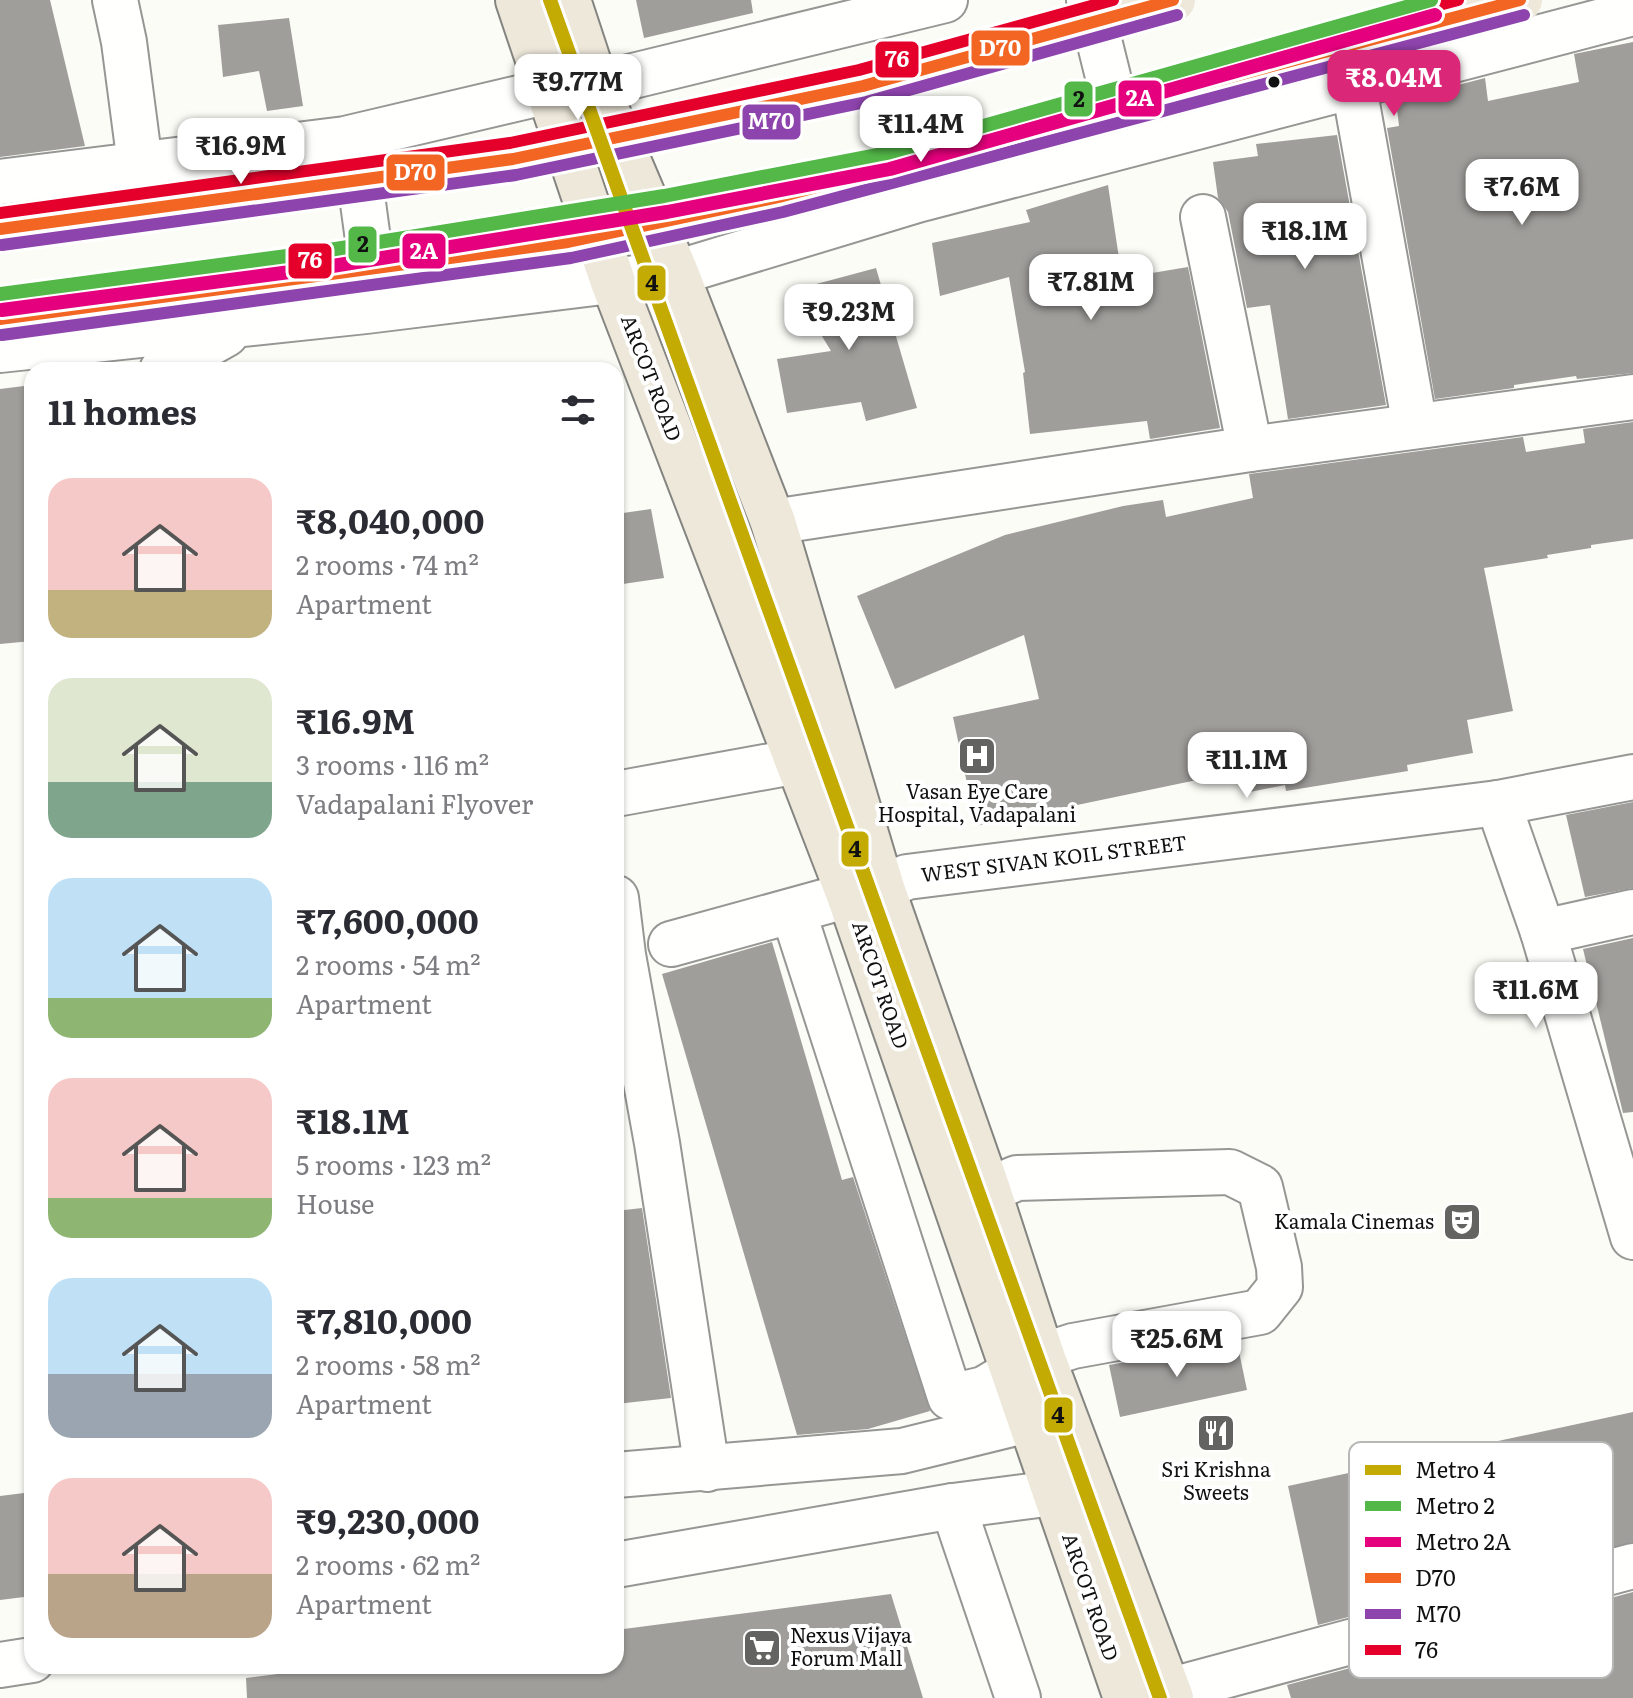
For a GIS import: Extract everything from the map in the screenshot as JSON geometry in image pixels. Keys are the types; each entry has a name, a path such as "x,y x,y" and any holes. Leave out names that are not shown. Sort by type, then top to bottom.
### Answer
{"main road":[{"name":"ARCOT ROAD","path":"518,0 612,279 798,761 865,891 1028,1364"},
{"path":"568,0 596,85 676,273 773,522 841,750 865,891"},
{"path":"0,229 513,159 863,86 1173,0"},
{"path":"0,319 568,242 779,197 1520,0"},
{"name":"ARCOT ROAD","path":"923,1057 988,1190 1049,1452 1126,1698"},
{"name":"ARCOT ROAD","path":"1049,1452 1170,1695"}],"street":[{"path":"115,0 124,42 140,164"},
{"path":"0,182 354,138 549,91 596,85 819,15 945,0"},
{"path":"1089,0 1125,146"},
{"path":"0,350 378,310 676,273 917,200 1633,13"},
{"path":"1354,87 1415,426"},
{"path":"354,138 378,310"},
{"path":"1203,217 1250,449"},
{"path":"176,362 242,325"},
{"path":"773,522 1250,449 1633,397"},
{"path":"624,793 798,761 841,750"},
{"name":"WEST SIVAN KOIL STREET","path":"671,944 907,877 1498,803 1633,777"},
{"path":"1498,803 1543,932 1633,1237"},
{"path":"793,911 950,1397 984,1389 1028,1364 1073,1346 1260,1312 1280,1287 1279,1267 1260,1187 1230,1172 1017,1178 988,1190"},
{"path":"1543,932 1633,912"},
{"path":"624,961 657,1143 707,1469"},
{"path":"624,1474 902,1451 1049,1452"},
{"path":"624,1564 953,1506 1049,1452"},
{"path":"953,1506 1018,1698"},
{"path":"1613,1572 1633,1566"},
{"path":"1170,1695 1349,1645"},
{"path":"0,1665 24,1661"}],"building":[{"path":"0,0 50,0 85,146 0,157"},
{"path":"636,0 751,0 753,13 644,38"},
{"path":"289,18 303,106 267,111 259,71 223,77 218,25"},
{"path":"1633,42 1633,373 1577,379 1576,376 1435,399 1387,128 1399,126 1396,101 1485,78 1488,101 1579,82 1574,54"},
{"path":"1337,135 1386,405 1288,419 1270,305 1247,308 1228,212 1218,198 1213,162 1258,156 1256,144"},
{"path":"1108,185 1122,278 1188,267 1220,428 1150,439 1147,421 1030,434 1025,372 1009,277 940,296 932,243 1030,222 1026,210"},
{"path":"876,268 917,408 866,421 861,402 787,413 777,359 831,351 794,290"},
{"path":"24,386 24,642 0,644 0,389"},
{"path":"1633,422 1633,539 1591,545 1591,548 1547,555 1548,558 1484,568 1513,711 1467,720 1473,753 1407,765 1408,771 1286,791 1285,785 1245,793 1240,771 976,826 953,717 1039,699 1024,635 895,689 857,596 1005,535 1123,506 1163,500 1166,517 1253,498 1249,474 1523,437 1526,452 1585,443 1583,429"},
{"path":"651,509 664,578 624,584 624,513"},
{"path":"1633,802 1633,888 1585,897 1566,815"},
{"path":"1633,938 1633,1112 1623,1113 1583,949"},
{"path":"772,942 842,1180 853,1177 930,1411 868,1429 797,1435 662,974"},
{"path":"642,1208 671,1398 624,1403 624,1210"},
{"path":"1237,1342 1247,1390 1120,1417 1109,1365"},
{"path":"1633,1412 1633,1542 1613,1547 1613,1442 1493,1442"},
{"path":"1349,1473 1349,1617 1318,1625 1288,1486"},
{"path":"24,1493 24,1597 0,1600 0,1496"},
{"path":"1633,1592 1633,1698 1291,1698 1287,1685 1349,1668 1349,1678 1613,1678 1613,1597"},
{"name":"Nexus Vijaya Forum Mall","path":"891,1594 923,1698 247,1698 246,1678 278,1674 624,1674 624,1629"}],"metro line":[{"name":"4","path":"550,0 1160,1698"},
{"name":"2","path":"0,294 317,252 664,196 887,153 1431,0"},
{"name":"2A","path":"2,310 320,268 667,212 890,169 1435,15"}],"transit line":[{"name":"76","path":"0,213 510,143 859,70 1113,0"},
{"name":"D70","path":"0,229 513,159 863,86 1173,0"},
{"name":"76","path":"0,303 565,226 775,181 1458,0"},
{"name":"D70","path":"0,319 568,242 779,197 1520,0"},
{"name":"M70","path":"2,245 516,175 866,102 1177,15"},
{"name":"M70","path":"2,335 571,258 783,212 1524,15"}],"place":[{"name":"Vasan Eye Care Hospital, Vadapalani","path":"977,756"},
{"name":"Kamala Cinemas","path":"1462,1222"},
{"name":"Sri Krishna Sweets","path":"1216,1433"},
{"name":"Nexus Vijaya Forum Mall","path":"762,1648"}]}
